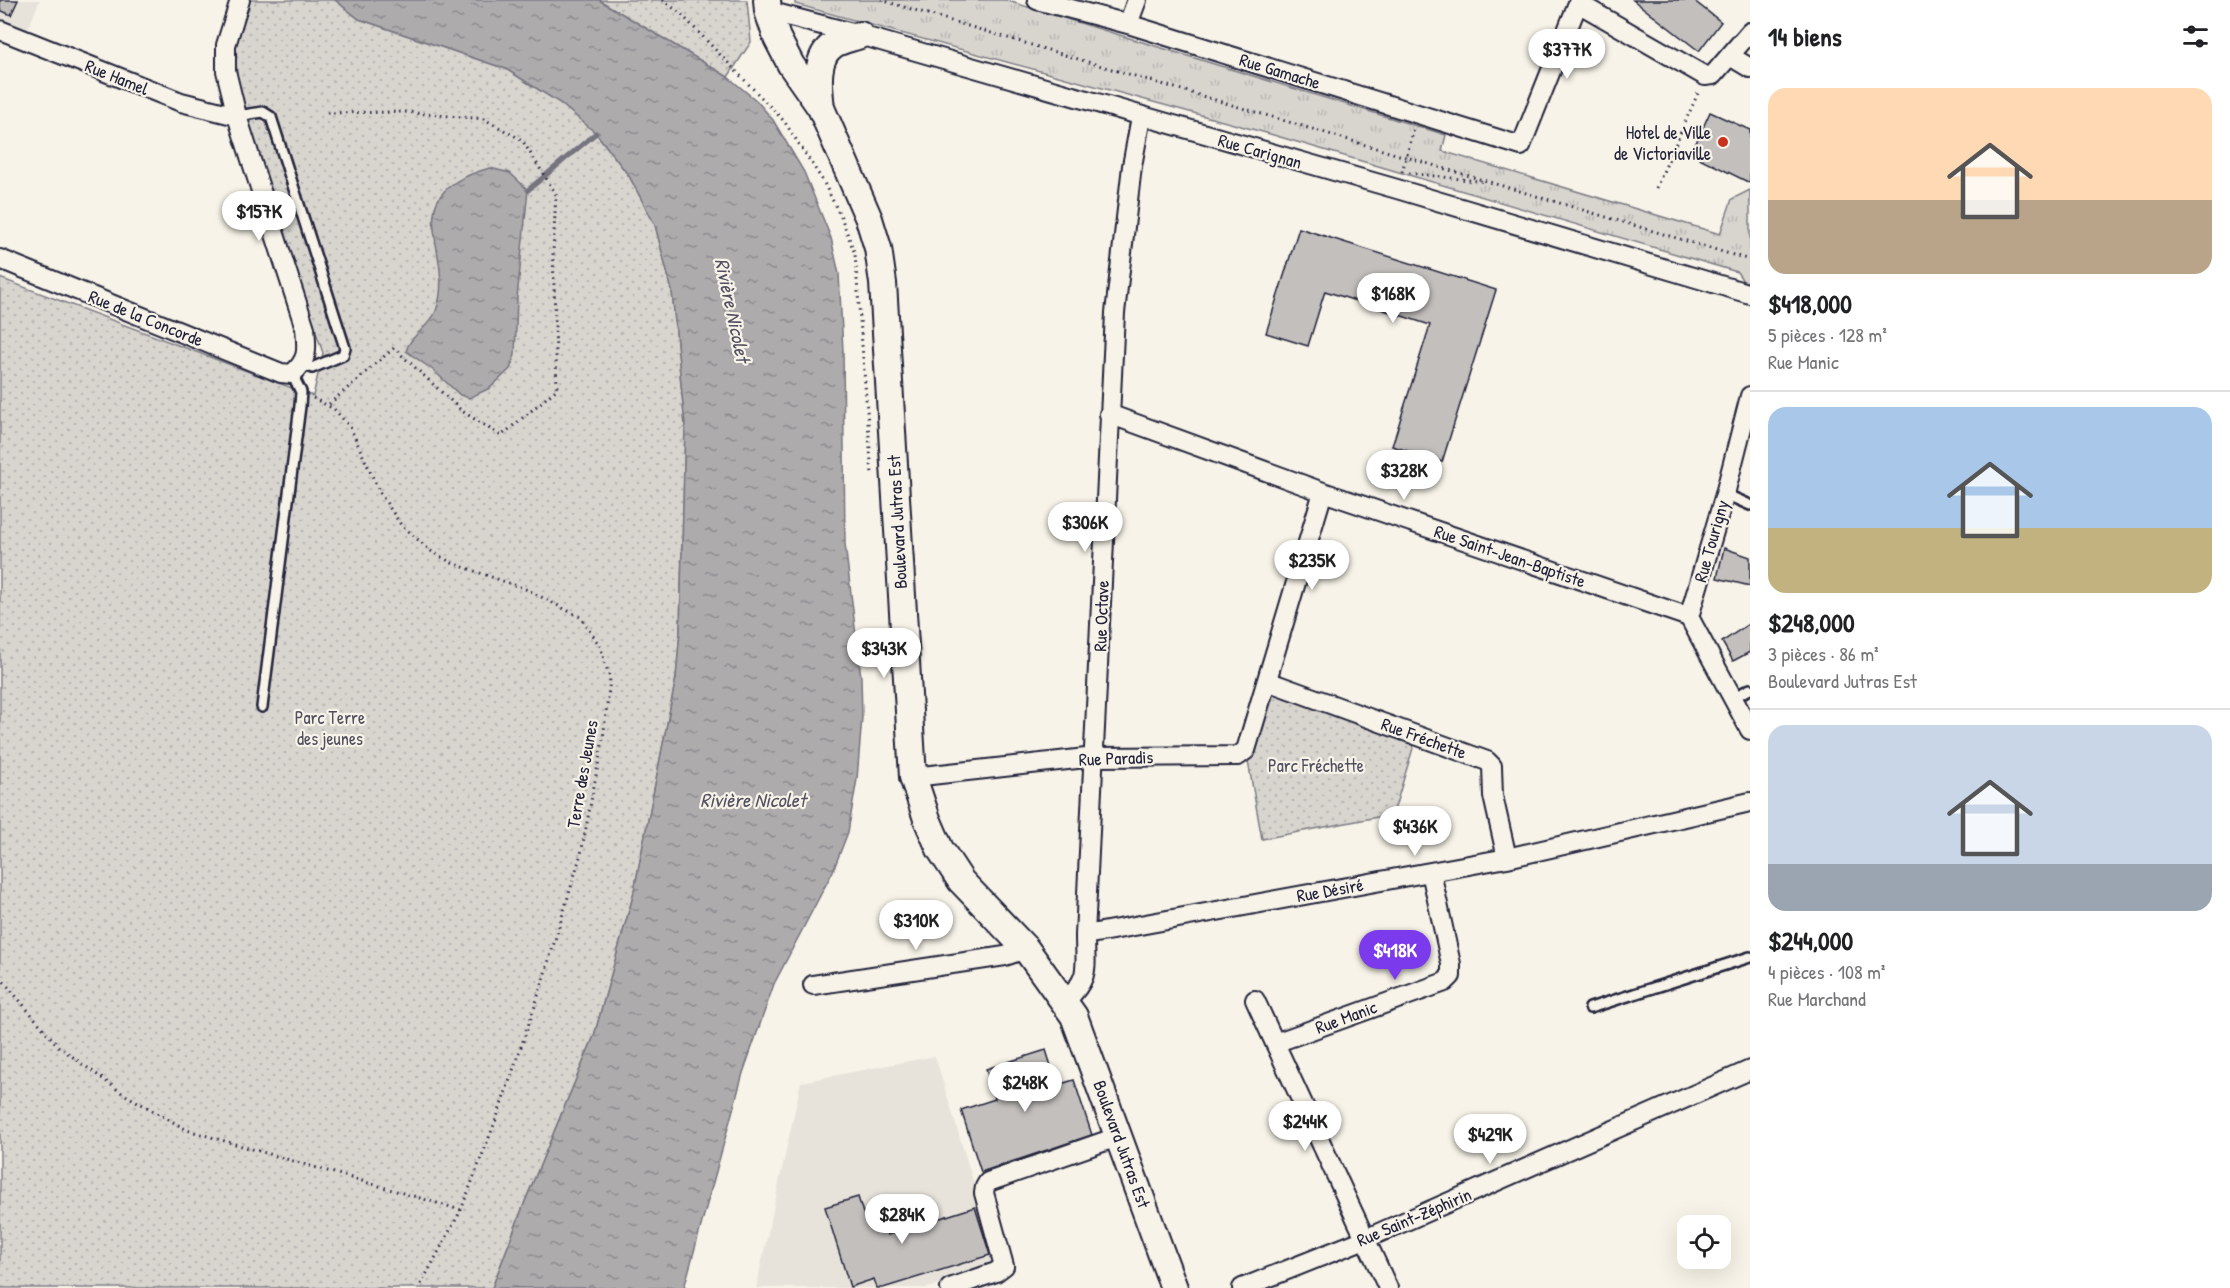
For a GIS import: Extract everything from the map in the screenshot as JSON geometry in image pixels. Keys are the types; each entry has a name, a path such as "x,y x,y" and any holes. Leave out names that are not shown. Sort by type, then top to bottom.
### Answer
{"main road":[{"name":"Boulevard Jutras Est","path":"768,5 777,38 791,65 821,108 869,219 878,248 883,283 913,777 940,849 961,881 1026,949 1074,1016 1174,1288"},
{"path":"821,108 819,86 821,61 833,44 860,35"}],"street":[{"path":"240,0 226,45 226,71 237,116 305,328 307,348 297,369"},
{"name":"Rue Gamache","path":"1037,0 1128,24 1521,146 1579,2"},
{"path":"1128,24 1137,0"},
{"path":"1579,2 1705,76 1713,75 1750,32"},
{"name":"Rue Carignan","path":"768,5 860,35 1141,117 1399,181 1750,294"},
{"name":"Rue Hamel","path":"0,30 181,102 237,116"},
{"path":"1730,56 1750,68"},
{"name":"Rue Octave","path":"1065,1002 1081,986 1085,975 1115,313 1132,166 1141,117"},
{"name":"Rue de la Concorde","path":"0,259 281,373 297,369"},
{"name":"Rue Tourigny","path":"1689,617 1725,494 1750,396"},
{"name":"Rue Saint-Jean-Baptiste","path":"1109,414 1323,492 1689,617"},
{"name":"Rue Paradis","path":"913,777 1095,757 1238,756 1246,750 1323,492"},
{"path":"1689,617 1750,730"},
{"name":"Rue Fréchette","path":"1268,681 1487,761 1492,766 1493,796 1507,858"},
{"name":"Rue Désiré","path":"1085,936 1507,858 1750,802"},
{"name":"Rue Manic","path":"1275,1043 1446,982 1451,976 1451,964 1431,872"},
{"path":"813,985 1005,956 1026,949"},
{"path":"1255,1000 1388,1288"},
{"name":"Rue Saint-Zéphirin","path":"1242,1288 1365,1239 1750,1070"},
{"path":"950,1288 996,1272 1004,1266 984,1193 988,1182 1120,1136"}],"lane":[{"path":"237,116 263,112 271,117 345,348 343,354 312,368 297,369 301,392 262,707"},
{"path":"1725,494 1750,505"},
{"path":"1732,698 1750,690"},
{"path":"1590,1008 1750,957"}],"path":[{"path":"881,0 1750,260"},
{"path":"1656,188 1696,95 1713,75"},
{"path":"327,113 405,112 484,119 522,140 556,194 552,252 557,389 501,436 462,411 394,348 327,405"},
{"path":"1418,113 1399,181 1496,183"},
{"name":"Terre des Jeunes","path":"301,392 334,409 350,427 380,493 400,525 431,551 452,563 528,590 580,617 600,646 610,680 603,739 581,854 535,1006 462,1210 420,1288"},
{"path":"0,977 58,1046 122,1093 188,1130 462,1210"}],"shaded area":[{"path":"0,0 40,0 21,45 0,37"},
{"path":"935,1056 998,1263 928,1288 756,1288 801,1082"}],"green space":[{"name":"Parc Terre des jeunes","path":"240,0 335,0 359,19 506,69 560,103 596,133 629,176 655,225 672,291 685,425 680,631 676,678 633,896 594,1036 526,1199 492,1288 0,1288 0,278 313,396 323,353 243,115 219,69"},
{"path":"599,0 747,0 751,42 728,77"},
{"path":"795,0 1005,0 1446,135 1442,151 1720,234 1732,199 1750,190 1750,283 1743,281 1737,272 1270,134 795,4"},
{"name":"Parc Fréchette","path":"1267,681 1417,735 1393,814 1262,839 1246,750"}],"water":[{"name":"Rivière Nicolet","path":"335,0 599,0 728,77 757,101 773,120 804,172 831,238 839,274 843,351 845,544 861,677 862,717 857,779 848,832 833,871 774,984 743,1073 684,1288 492,1288 526,1199 594,1036 633,896 676,678 680,631 685,425 672,291 655,225 629,176 596,133 560,103 506,69 359,19"},
{"path":"490,168 510,173 528,190 517,298 515,355 510,369 490,388 469,398 460,395 433,370 406,351 408,345 436,311 441,288 434,227 435,209 442,193 460,179"}],"building":[{"path":"0,0 18,0 11,15 0,10"},
{"path":"1633,0 1693,0 1721,22 1699,51"},
{"name":"Hotel de Ville de Victoriaville","path":"1710,112 1750,130 1750,183 1691,154"},
{"path":"1299,228 1496,290 1442,462 1392,446 1430,325 1325,291 1308,346 1266,333"},
{"path":"1724,548 1750,557 1750,586 1717,578"},
{"path":"1750,623 1750,652 1733,661 1722,642"},
{"path":"1046,1050 1057,1085 1074,1080 1092,1135 981,1172 961,1110 995,1099 986,1069"},
{"path":"858,1197 863,1213 879,1208 887,1235 975,1207 990,1255 883,1288 877,1288 874,1279 850,1287 825,1207"}],"waterway":[{"path":"528,190 596,133"}],"place":[{"name":"Hotel de Ville de Victoriaville","path":"1723,142"}]}
